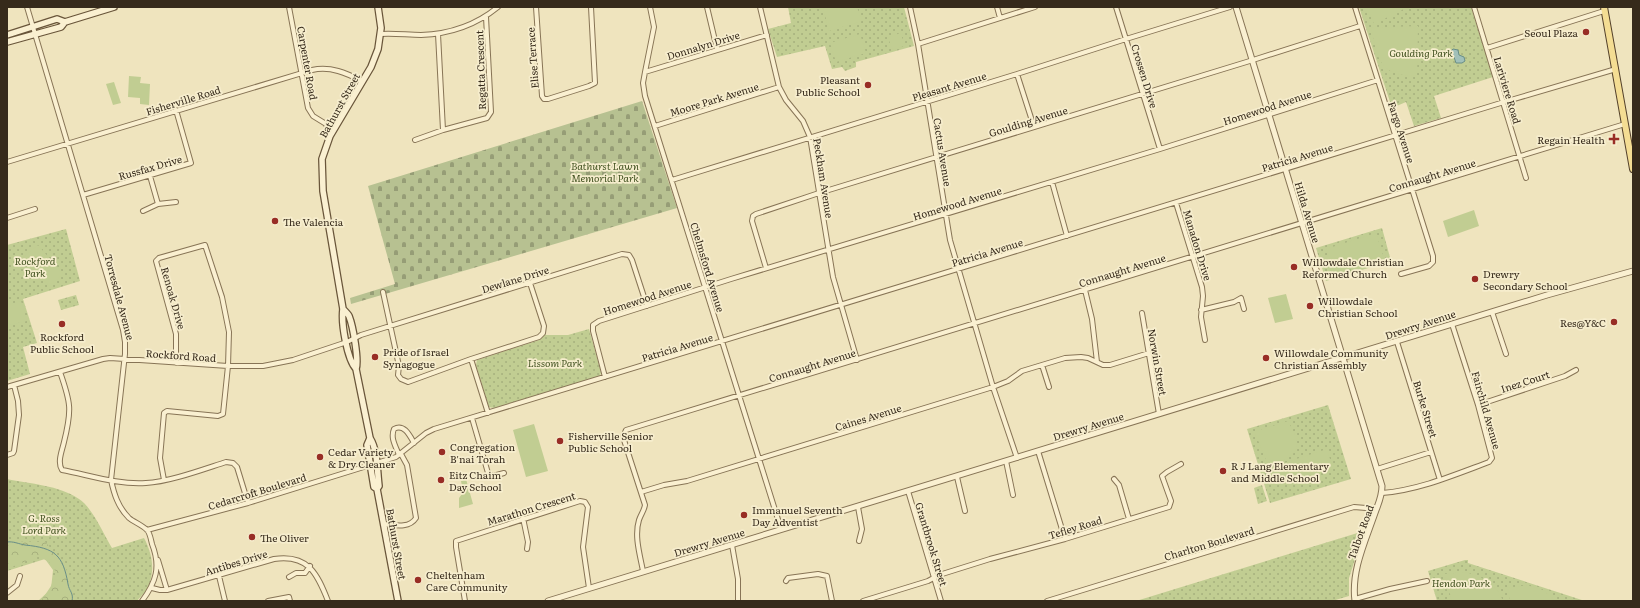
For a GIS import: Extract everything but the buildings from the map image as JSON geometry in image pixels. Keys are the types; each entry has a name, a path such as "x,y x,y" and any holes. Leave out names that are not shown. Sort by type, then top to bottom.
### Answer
{"main road":[{"path":"7,42 61,27 65,22 114,7"},
{"name":"Bathurst Street","path":"356,369 351,363 342,317 343,309 322,191 322,159 330,136 371,67 376,55 381,34 378,7"},
{"path":"1604,9 1625,124 1631,146 1633,169"},
{"path":"7,35 57,19 65,22"},
{"name":"Bathurst Street","path":"343,309 349,316 354,339 358,362 356,369 370,438 367,445 373,464 374,487 377,490 398,601"}],"street":[{"name":"Torresdale Avenue","path":"27,7 123,330 125,342 124,359 111,480 114,494 120,507 129,518 147,530"},
{"name":"Carpenter Road","path":"289,7 308,108 313,116 326,124 330,136"},
{"path":"381,34 438,34 463,28 486,16 498,7"},
{"name":"Elise Terrace","path":"536,7 542,96 544,99 548,99 595,83 591,7"},
{"name":"Chelmsford Avenue","path":"650,7 654,27 643,83 645,96 781,529"},
{"path":"707,7 717,50"},
{"name":"Peckham Avenue","path":"760,7 779,87 786,100 803,121 810,137 828,250 840,305 857,360"},
{"name":"Cactus Avenue","path":"910,7 918,44 945,215 958,270 1016,458"},
{"path":"997,7 1000,18"},
{"path":"918,44 1035,7"},
{"name":"Crossen Drive","path":"1116,7 1160,149"},
{"name":"Pleasant Avenue","path":"672,180 1230,7"},
{"name":"Hilda Avenue","path":"1236,7 1377,469"},
{"name":"Fargo Avenue","path":"1355,7 1433,256 1434,262 1429,266 1401,274"},
{"name":"Lariviere Road","path":"1474,7 1526,178"},
{"path":"1487,48 1604,9"},
{"name":"Regatta Crescent","path":"415,140 443,130 486,118 491,112 486,16"},
{"name":"Goulding Avenue","path":"766,268 752,221 752,216 819,193 1360,26"},
{"path":"438,34 443,130"},
{"name":"Donnalyn Drive","path":"645,72 767,34"},
{"name":"Fisherville Road","path":"7,162 176,110 318,69 332,69 362,82"},
{"name":"Patricia Avenue","path":"373,464 400,455 426,433 434,429 958,270 1395,135 1616,69"},
{"path":"1017,74 1034,127"},
{"name":"Homewood Avenue","path":"605,377 593,331 593,325 599,321 766,268 945,215 1270,115 1378,80"},
{"name":"Moore Park Avenue","path":"655,126 779,87"},
{"name":"Russfax Drive","path":"83,195 191,163 176,110"},
{"name":"Connaught Avenue","path":"641,492 623,437 626,430 857,360 974,322 1302,224 1625,124"},
{"path":"150,176 158,204"},
{"path":"1052,182 1067,236"},
{"path":"143,211 158,204 176,202"},
{"name":"Manadon Drive","path":"1176,203 1203,290 1201,310 1205,340"},
{"path":"7,218 35,210"},
{"name":"Renoak Drive","path":"176,363 176,334 156,261 159,258 198,248 203,245 207,246 227,318 229,345 228,366"},
{"name":"Dewlane Drive","path":"354,339 361,335 622,254 629,255 632,260 647,306"},
{"name":"Drewry Avenue","path":"548,601 781,529 957,477 1452,324 1633,271"},
{"path":"383,292 399,366 397,374 401,379 408,382 471,359 535,339 541,335 544,326 530,283"},
{"path":"1085,290 1092,319 1097,362"},
{"path":"1201,310 1234,302 1241,298 1244,309"},
{"path":"1492,312 1506,354"},
{"name":"Norwin Street","path":"1142,313 1159,414"},
{"name":"Fairchild Avenue","path":"1382,493 1398,492 1440,480 1489,462 1492,458 1478,405 1452,324"},
{"name":"Rockford Road","path":"7,387 103,359 251,367 282,363 354,339"},
{"name":"Burke Street","path":"1397,342 1440,480"},
{"name":"Caines Avenue","path":"641,492 687,481 993,387 1008,381 1018,373 1042,365 1073,357 1088,358 1103,365 1110,365 1149,353"},
{"path":"471,359 488,413"},
{"path":"1042,365 1049,387"},
{"path":"164,480 160,458 164,412 222,415 224,412 228,366"},
{"name":"Inez Court","path":"1478,405 1565,376 1576,370"},
{"path":"60,372 70,405 70,418 60,466 62,470 129,483 150,483 226,462 233,463 237,467 248,503"},
{"path":"7,455 14,451 19,416 18,401 14,386"},
{"path":"472,418 488,472 493,476 504,473"},
{"path":"384,524 400,526 414,522 416,518 407,465 400,455 393,440 392,432 395,428 399,427 405,429 414,443"},
{"path":"1038,451 1065,539"},
{"path":"1377,469 1432,452"},
{"path":"1006,461 1014,495"},
{"name":"Cedarcroft Boulevard","path":"147,530 248,503 373,464"},
{"name":"Tefley Road","path":"863,601 990,559 1065,539 1169,507 1171,501 1162,476 1181,464"},
{"name":"Talbot Road","path":"1355,600 1353,586 1356,570 1382,493 1382,486 1377,469"},
{"path":"957,477 965,511"},
{"path":"1114,479 1119,485 1129,519"},
{"name":"Grantbrook Street","path":"908,491 941,601"},
{"path":"641,492 645,505 639,519 637,539 643,571"},
{"name":"Marathon Crescent","path":"465,601 456,541 523,518 583,501 587,503 588,507 582,542 589,588"},
{"name":"Charlton Boulevard","path":"1047,601 1354,506 1376,511"},
{"path":"858,507 862,529 859,541"},
{"path":"523,518 528,542 527,549"},
{"path":"147,530 157,556 167,590"},
{"path":"732,545 738,579 738,601"},
{"path":"142,601 152,588 156,575 157,556"},
{"name":"Antibes Drive","path":"152,588 167,590 281,558 299,561 310,566"},
{"path":"289,577 296,573 304,574 310,566 319,579 328,601"},
{"path":"786,581 788,578 818,574 827,576 832,601"},
{"path":"7,593 17,586 20,576"},
{"path":"219,576 225,601"},
{"path":"1355,600 1390,589 1428,581"},
{"path":"268,601 289,597 290,601"}],"green space":[{"path":"788,7 904,7 914,46 856,62 856,67 845,71 842,67 832,69 825,46 777,57 768,29 791,23"},
{"path":"823,7 857,7 862,21 829,31"},
{"name":"Goulding Park","path":"1359,7 1471,7 1493,77 1434,96 1441,118 1414,126 1406,102 1392,108"},
{"path":"1367,7 1408,7 1374,24"},
{"path":"1418,26 1417,76 1395,73 1388,69 1382,64 1379,57 1371,28"},
{"path":"900,33 905,44 904,46 893,50 888,38"},
{"path":"860,34 866,53 836,62 830,43"},
{"path":"129,76 141,77 140,83 150,84 149,105 140,104 140,98 128,97"},
{"path":"114,82 121,103 113,105 106,84"},
{"name":"Bathurst Lawn Memorial Park","path":"642,101 677,208 351,304 350,298 395,284 368,186"},
{"path":"1474,210 1479,226 1448,237 1443,221"},
{"path":"1382,228 1391,261 1326,281 1316,248"},
{"name":"Rockford Park","path":"66,229 80,281 23,299 37,343 23,347 30,374 7,381 7,245"},
{"path":"1376,233 1384,258 1334,274 1326,249"},
{"path":"38,245 63,274 49,286 23,257"},
{"path":"1286,294 1293,319 1275,323 1268,298"},
{"path":"76,295 79,305 61,310 58,300"},
{"path":"21,301 27,321 9,325 7,318 7,305"},
{"name":"Lissom Park","path":"589,329 601,372 600,376 494,408 489,407 476,365 477,360 539,340 544,335 568,335"},
{"path":"1328,405 1351,479 1270,503 1247,429"},
{"path":"1288,421 1297,442 1294,452 1287,458 1268,465 1255,433 1256,431"},
{"path":"534,424 548,471 526,477 513,430"},
{"path":"1327,449 1333,469 1284,485 1278,465"},
{"name":"G. Ross Lord Park","path":"7,479 53,488 71,494 79,499 89,508 112,548 144,538 151,555 152,573 148,587 137,601 38,601 51,589 53,570 45,559 7,571"},
{"path":"466,479 473,504 459,508 459,498 465,490 463,491 461,481"},
{"path":"1262,485 1267,501 1258,504 1254,488"},
{"path":"1364,531 1349,578 1349,596 1332,601 1136,601"},
{"path":"7,541 45,542 66,568 71,583 71,601 41,601 51,586 56,572 49,562 38,556 7,569"},
{"name":"Hendon Park","path":"1468,560 1468,563 1585,601 1437,601 1428,571"},
{"path":"1465,572 1482,578 1493,585 1503,601 1452,601 1444,574"},
{"path":"1527,585 1543,590 1556,601 1510,601 1507,588"}],"water":[{"path":"1453,49 1458,50 1459,55 1464,57 1465,61 1462,63 1456,63 1454,57 1449,53"}],"waterway":[{"path":"7,542 44,548 56,555 60,560 66,574 72,594 72,601"}],"place":[{"name":"Seoul Plaza","path":"1586,32"},
{"name":"Pleasant Public School","path":"868,85"},
{"name":"Regain Health","path":"1614,139"},
{"name":"The Valencia","path":"275,221"},
{"name":"Willowdale Christian Reformed Church","path":"1294,267"},
{"name":"Drewry Secondary School","path":"1475,279"},
{"name":"Willowdale Christian School","path":"1310,306"},
{"name":"Res@Y&C","path":"1614,322"},
{"name":"Rockford Public School","path":"62,324"},
{"name":"Pride of Israel Synagogue","path":"375,357"},
{"name":"Willowdale Community Christian Assembly","path":"1266,358"},
{"name":"Fisherville Senior Public School","path":"560,441"},
{"name":"Congregation B'nai Torah","path":"442,452"},
{"name":"Cedar Variety & Dry Cleaner","path":"320,457"},
{"name":"R J Lang Elementary and Middle School","path":"1223,471"},
{"name":"Eitz Chaim Day School","path":"441,480"},
{"name":"Immanuel Seventh Day Adventist","path":"744,515"},
{"name":"The Oliver","path":"252,537"},
{"name":"Cheltenham Care Community","path":"418,580"}]}
